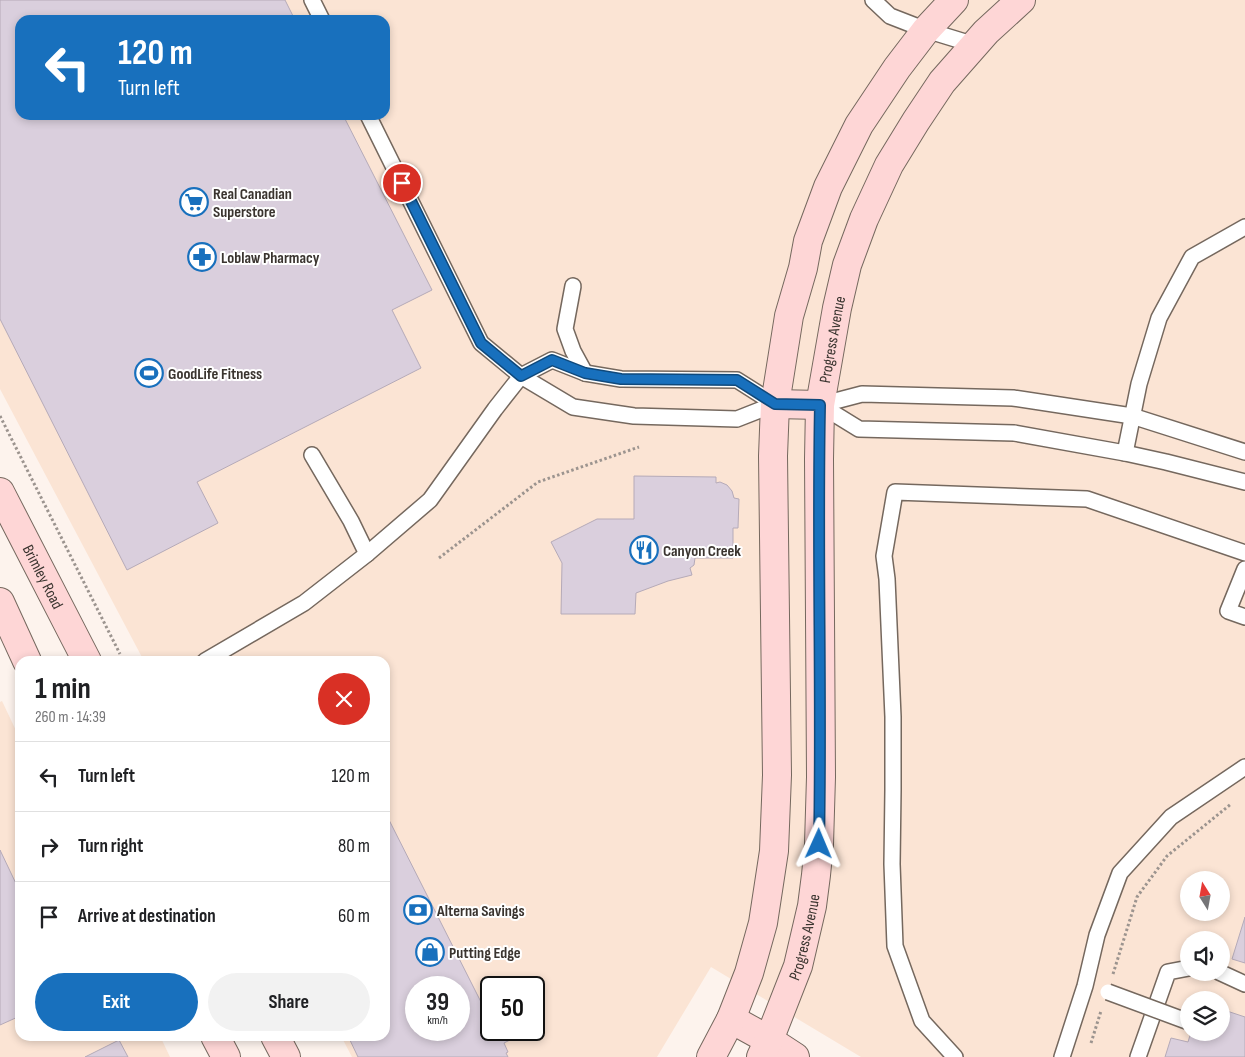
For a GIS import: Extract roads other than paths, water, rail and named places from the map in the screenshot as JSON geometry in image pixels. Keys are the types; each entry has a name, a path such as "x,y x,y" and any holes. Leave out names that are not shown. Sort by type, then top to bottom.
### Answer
{"main road":[{"path":"711,1057 731,1019 749,973 763,923 774,850 777,774 773,456 775,404 790,316 808,241 828,187 859,125 897,68 926,30 954,0"},
{"name":"Progress Avenue","path":"765,1048 798,966 812,906 819,844 821,777 820,405 837,308 848,265 864,219 889,165 942,82 986,32 1022,0"},
{"path":"775,404 820,405"},
{"name":"Brimley Road","path":"0,492 84,656"},
{"path":"0,602 25,656"},
{"path":"731,1019 765,1048 796,1057"},
{"path":"218,1041 226,1057"},
{"path":"278,1041 286,1057"}],"lane":[{"path":"312,0 320,15"},
{"path":"873,0 890,16 926,30 975,45"},
{"path":"370,120 481,343 521,376 573,407 634,416 737,419 775,404"},
{"path":"1125,453 1139,384 1159,318 1192,258 1245,227"},
{"path":"574,286 565,329 573,352 585,373"},
{"path":"214,656 304,603 367,554 430,500 494,409 521,376 552,360 585,373 621,379 737,380 775,404"},
{"path":"820,405 862,394 1013,398 1132,416 1245,452"},
{"path":"820,405 859,429 1014,433 1125,453 1245,482"},
{"path":"312,455 351,521 367,554"},
{"path":"955,1057 922,1021 895,946 892,864 893,717 887,579 884,556 895,492 1087,499 1245,553"},
{"path":"1245,569 1228,611 1245,616"},
{"path":"1062,1057 1085,986 1097,934 1120,873 1172,817 1245,766"},
{"path":"1138,1057 1168,972 1180,970"},
{"path":"1230,977 1245,984"},
{"path":"1085,986 1108,992 1180,1019"}],"place":[{"name":"Real Canadian Superstore","path":"194,202"},
{"name":"Loblaw Pharmacy","path":"202,257"},
{"name":"GoodLife Fitness","path":"149,373"},
{"name":"Canyon Creek","path":"644,550"},
{"name":"Alterna Savings","path":"418,910"},
{"name":"Putting Edge","path":"430,952"}]}
